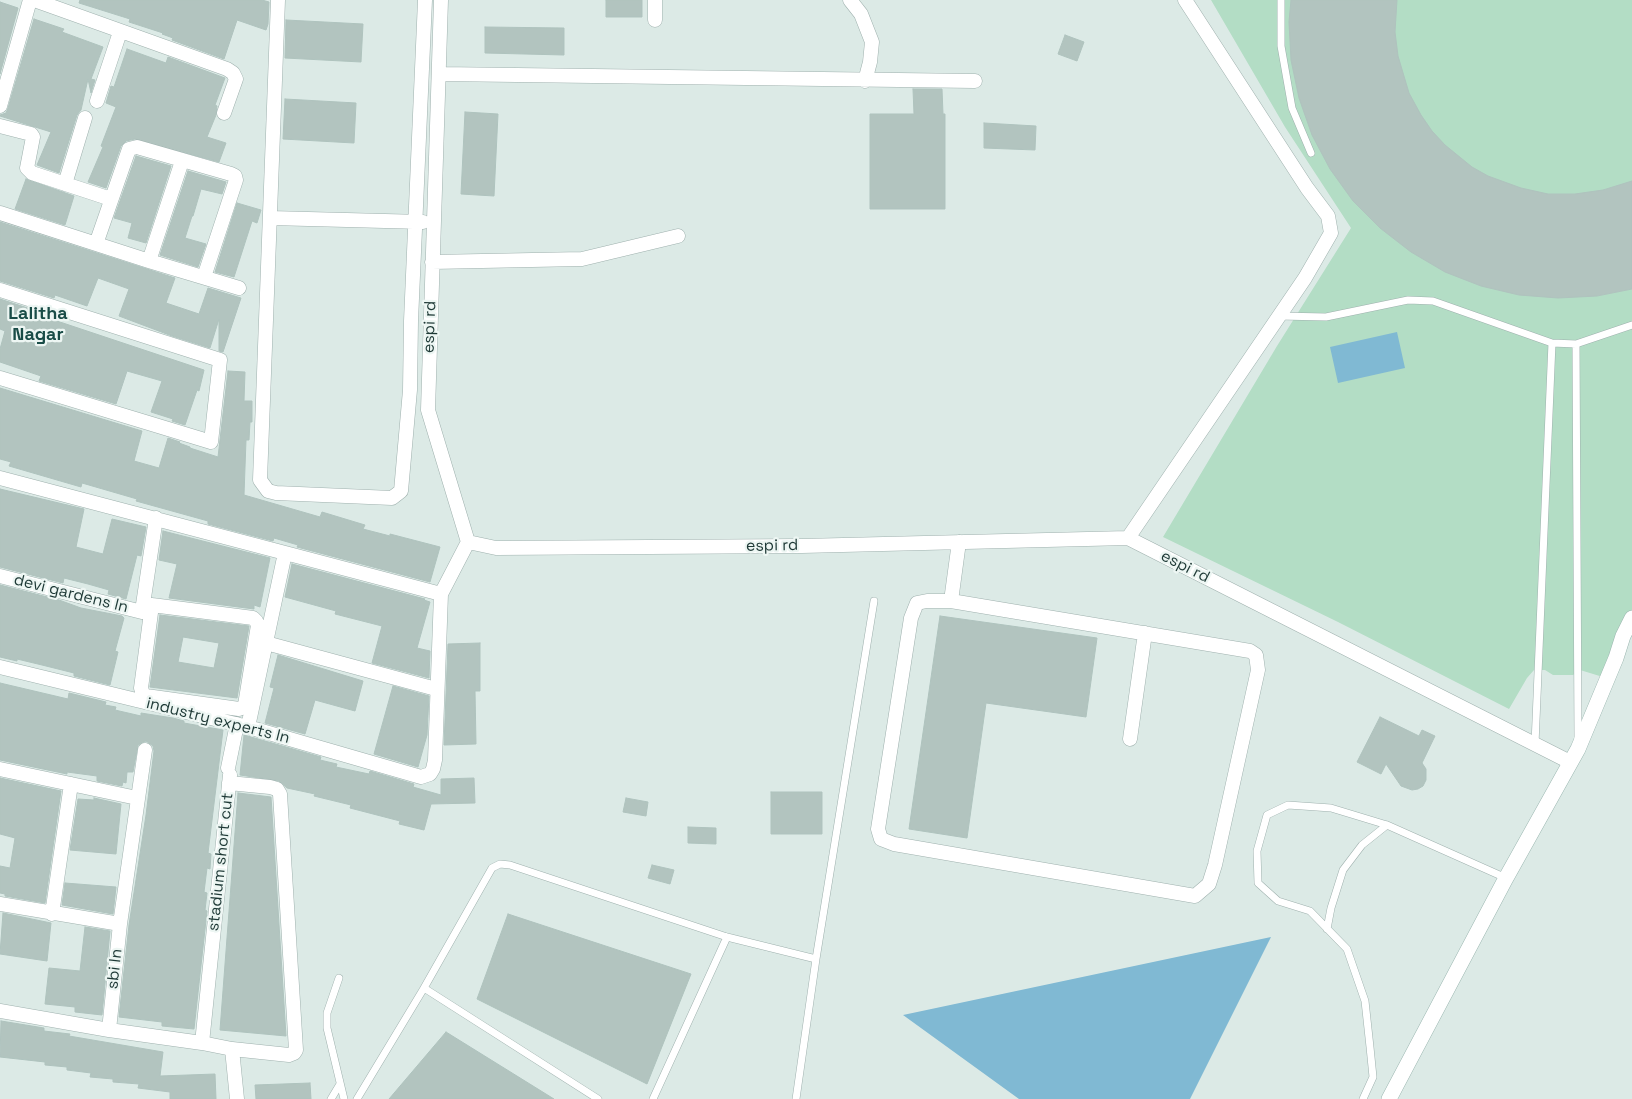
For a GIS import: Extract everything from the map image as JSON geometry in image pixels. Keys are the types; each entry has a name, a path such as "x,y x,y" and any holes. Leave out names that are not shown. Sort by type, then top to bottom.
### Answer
{"street":[{"path":"0,106 32,0 227,69 233,73 236,79 224,113"},
{"path":"278,0 260,480 268,491 276,493 392,498 401,491 410,390 411,321 425,0"},
{"name":"espi rd","path":"441,0 440,74 429,321 428,410 468,542 496,548 802,546 1128,538 1570,762"},
{"path":"655,0 655,20"},
{"path":"850,0 861,14 872,42 870,62 865,81"},
{"path":"1128,538 1305,278 1331,233 1328,216 1307,188 1185,0"},
{"path":"97,101 120,32"},
{"path":"440,74 975,81"},
{"path":"420,97 439,97"},
{"path":"64,184 85,118"},
{"path":"420,120 438,120"},
{"path":"0,126 31,134 27,168 29,171 110,199"},
{"path":"96,244 110,199 129,150 137,147 235,176 236,180 204,277"},
{"path":"149,262 182,161"},
{"path":"0,213 149,262 239,288"},
{"path":"270,218 434,222"},
{"path":"432,262 582,260 678,236"},
{"path":"0,290 220,360 211,442 0,378"},
{"path":"411,321 429,321"},
{"path":"410,390 428,391"},
{"path":"0,478 441,594"},
{"path":"156,518 146,607 141,688 143,694 146,696 239,709 243,707 245,705 258,625 263,622"},
{"path":"266,642 436,689 441,594 468,542"},
{"path":"951,601 959,542"},
{"path":"229,775 266,642 263,622 285,553"},
{"name":"devi gardens ln","path":"0,576 146,607 253,618 263,622"},
{"path":"951,601 1250,651 1256,655 1258,670 1215,865 1209,884 1195,896 894,844 881,839 878,829 911,618 917,603 951,601"},
{"path":"130,698 146,607"},
{"path":"1389,1099 1506,878 1578,749 1632,618"},
{"path":"1130,739 1144,633"},
{"path":"1616,658 1632,646"},
{"name":"industry experts ln","path":"0,667 242,726 421,777 430,774 433,769 436,689"},
{"name":"sbi ln","path":"109,1030 120,924 145,750"},
{"path":"0,769 137,798"},
{"name":"stadium short cut","path":"202,1043 229,775 270,787 277,790 280,794 297,1045 294,1053 289,1055 232,1050"},
{"path":"52,914 71,784"},
{"path":"0,904 120,924"},
{"path":"0,1011 109,1030 202,1043 232,1050 237,1099"}],"lane":[{"path":"1281,0 1281,46 1292,108 1311,152"},
{"path":"1279,316 1326,317 1408,300 1432,301 1552,343 1576,344 1632,325"},
{"path":"1535,744 1552,343"},
{"path":"1576,344 1578,749"},
{"path":"796,1099 816,960 874,601"},
{"path":"1363,1099 1373,1077 1365,1001 1347,949 1310,911 1278,901 1258,882 1256,851 1267,815 1288,805 1331,808 1387,825 1506,878"},
{"path":"1327,929 1331,908 1343,870 1362,845 1387,825"},
{"path":"357,1099 424,988 492,868 500,864 510,865 727,937 816,960"},
{"path":"654,1099 727,937"},
{"path":"339,978 327,1012 327,1028 344,1099"},
{"path":"424,988 598,1099"},
{"path":"331,1099 340,1084"}],"green space":[{"path":"1211,0 1632,0 1632,622 1603,677 1580,670 1573,675 1553,675 1545,670 1534,670 1527,678 1509,709 1338,622 1163,537 1277,346 1351,228 1285,127"}],"water":[{"path":"1397,332 1405,368 1338,383 1330,347"},
{"path":"1271,937 1190,1099 1019,1099 903,1015"}],"building":[{"path":"80,0 262,0 269,2 268,24 266,30 237,20 224,59 172,40 173,38 163,33 129,22 130,19 79,3"},
{"path":"606,0 642,0 642,17 606,17"},
{"path":"1291,0 1397,0 1395,32 1398,56 1409,93 1432,131 1445,145 1472,167 1488,176 1521,188 1548,194 1575,194 1603,190 1632,181 1632,289 1597,296 1558,298 1519,295 1481,286 1445,272 1411,252 1380,228 1353,201 1330,169 1312,135 1299,98 1291,60 1289,22"},
{"path":"0,2 18,8 0,74"},
{"path":"34,19 64,29 62,32 103,47 91,79 95,80 91,93 88,79 81,110 77,115 59,173 37,165 51,132 0,116 6,113 8,108"},
{"path":"286,20 363,24 361,62 285,58"},
{"path":"485,27 564,28 564,55 485,53"},
{"path":"1065,35 1084,42 1077,61 1058,54"},
{"path":"127,49 166,63 168,57 225,78 215,105 217,106 216,115 207,137 226,143 219,162 135,139 126,141 121,146 106,188 88,182 103,147 101,146 116,107 106,103 111,86 114,87"},
{"path":"913,89 942,89 943,114 945,114 945,209 870,209 870,114 914,114"},
{"path":"285,99 356,103 354,143 283,139"},
{"path":"465,112 498,114 494,196 461,194"},
{"path":"984,123 1036,126 1035,150 984,148"},
{"path":"136,156 171,166 146,243 128,238 132,223 114,218"},
{"path":"188,171 226,182 222,194 201,189 192,216 185,238 206,244 198,267 160,255"},
{"path":"26,179 74,196 65,225 15,209"},
{"path":"237,203 261,210 257,223 252,221 234,277 215,272"},
{"path":"0,222 175,278 166,303 199,314 208,288 241,298 223,352 219,351 219,319 210,348 172,336 119,316 129,289 98,278 87,306 55,295 54,298 0,281"},
{"path":"0,299 49,315 48,318 204,370 199,391 197,390 185,425 151,412 162,381 127,371 116,404 39,381 41,376 0,362 0,349 5,331 0,329"},
{"path":"228,371 245,372 244,401 252,401 252,422 250,422 249,440 246,440 244,495 320,517 322,512 365,525 363,529 440,547 430,582 297,547 298,545 274,538 273,541 208,524 208,521 136,501 137,499 82,483 81,487 9,466 11,462 0,459 0,388 142,431 134,461 159,468 168,438 190,448 218,457"},
{"path":"0,489 84,509 76,547 103,554 112,519 146,527 141,556 137,555 126,599 108,594 109,590 88,584 64,578 63,583 0,567"},
{"path":"163,531 270,558 260,607 254,605 254,609 169,598 177,564 159,560"},
{"path":"292,564 425,599 430,602 417,648 430,651 429,678 372,663 382,626 335,614 336,611 285,597"},
{"path":"0,585 59,600 81,608 122,616 124,618 115,651 118,652 110,685 74,676 74,673 17,659 17,661 0,657"},
{"path":"160,615 249,626 237,698 150,687","holes":["183,637 219,643 214,668 178,662"]},
{"path":"940,616 1097,638 1086,717 986,703 967,838 909,829"},
{"path":"480,643 480,691 475,691 476,744 444,745 448,644"},
{"path":"278,655 363,681 355,711 315,700 305,734 265,723 274,688 270,687"},
{"path":"0,683 68,699 69,693 106,702 105,705 116,707 115,710 141,716 141,713 173,718 184,721 184,723 223,730 208,853 211,854 210,869 207,868 204,892 207,893 205,910 207,911 194,1029 162,1026 162,1022 119,1017 129,925 146,815 153,746 146,741 138,745 133,772 127,772 126,783 123,782 122,786 97,781 97,776 67,772 67,774 0,760"},
{"path":"393,686 429,696 427,735 418,767 374,754"},
{"path":"1380,717 1419,736 1422,730 1435,736 1422,763 1426,769 1426,780 1423,786 1418,789 1412,790 1401,786 1386,764 1381,774 1357,762"},
{"path":"244,735 321,757 320,760 337,764 336,767 369,774 370,771 414,784 413,787 441,795 441,779 474,778 475,803 431,804 424,830 399,824 400,821 350,808 351,805 287,788 279,781 240,775"},
{"path":"0,778 61,791 45,903 5,896 5,894 0,893 0,866 10,868 15,838 0,834"},
{"path":"771,792 822,792 822,834 771,834"},
{"path":"238,793 271,797 286,1036 220,1030"},
{"path":"94,798 121,804 116,854 70,850 78,799 94,800"},
{"path":"626,798 648,802 646,816 623,812"},
{"path":"688,827 716,828 716,844 688,843"},
{"path":"652,865 674,870 670,884 648,878"},
{"path":"65,883 116,887 113,914 62,905"},
{"path":"3,913 51,923 47,961 0,954"},
{"path":"508,914 691,974 647,1084 477,999"},
{"path":"85,927 110,931 102,1015 75,1012 75,1007 45,1004 49,968 80,971"},
{"path":"1,1021 44,1028 44,1031 70,1034 69,1036 163,1052 160,1076 215,1074 216,1099 170,1099 170,1092 138,1088 139,1084 113,1082 113,1079 90,1077 91,1073 67,1070 67,1067 45,1065 45,1062 0,1057"},
{"path":"446,1032 554,1099 389,1099"},
{"path":"310,1083 311,1099 256,1099 255,1085"}],"district":[{"name":"Lalitha Nagar","path":"38,324"}]}
